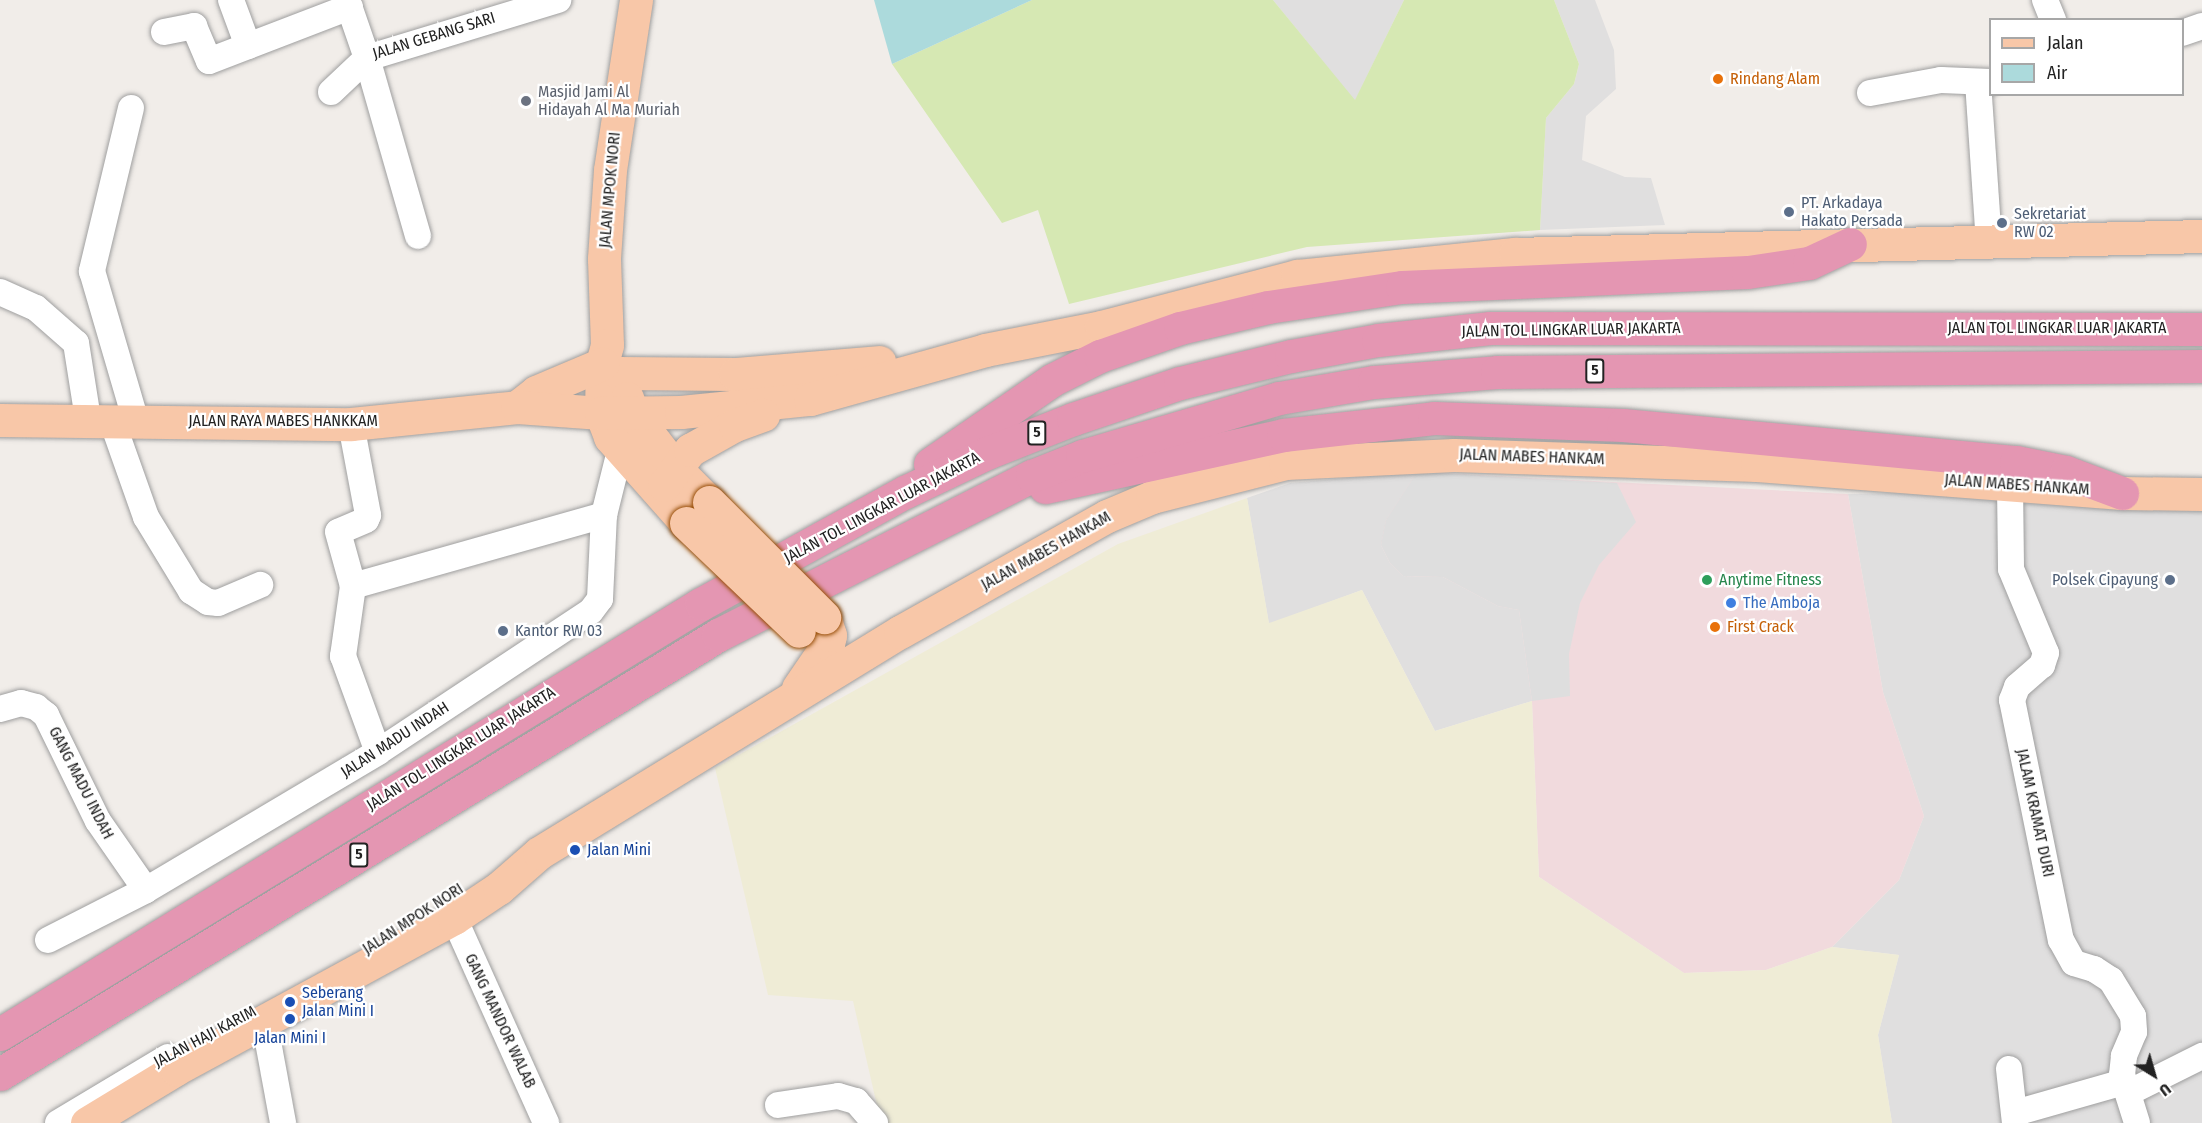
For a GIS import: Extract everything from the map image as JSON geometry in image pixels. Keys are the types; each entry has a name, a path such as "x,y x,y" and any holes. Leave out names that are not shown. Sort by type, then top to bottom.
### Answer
{"highway":[{"path":"905,492 952,446 1052,380 1100,356 1180,328 1268,307 1402,287 1748,272 1809,263 1850,244"},
{"name":"JALAN TOL LINGKAR LUAR JAKARTA","path":"0,1034 622,650 905,492 1051,427 1180,383 1291,356 1378,340 1490,328 2202,329"},
{"name":"5","path":"0,1074 718,635 1007,491 1032,476 1082,456 1175,426 1279,398 1374,382 1497,372 2202,366"},
{"path":"1007,491 1032,490 1283,435 1434,418 1623,425 2016,462 2066,472 2122,493"}],"main road":[{"name":"JALAN MPOK NORI","path":"616,428 609,361 604,259 609,170 636,0"},
{"path":"667,482 690,450 708,438 810,399 985,350 1101,327 1297,276 1515,254 2202,236"},
{"path":"513,407 536,393 609,361 735,375 985,350"},
{"path":"513,407 616,428 681,412 810,399"},
{"name":"JALAN RAYA MABES HANKKAM","path":"0,420 351,424 513,407"},
{"path":"616,428 817,631 804,682 776,710"},
{"name":"JALAN MABES HANKAM","path":"776,710 900,632 1128,505 1285,463 1411,455 1620,459 1757,465 2122,493 2202,494"},
{"name":"JALAN MABES HANKAM","path":"817,631 858,643 900,632"},
{"name":"JALAN MPOK NORI","path":"104,1110 264,1020 298,1005 436,921 489,870 539,853 776,710"},
{"name":"JALAN MPOK NORI","path":"298,1005 355,957 436,921"}],"street":[{"path":"231,0 248,46"},
{"name":"JALAN GEBANG SARI","path":"349,4 367,58 509,6 558,0"},
{"path":"2045,0 2052,18"},
{"path":"164,32 194,26 209,61 349,4"},
{"path":"2184,32 2202,26"},
{"path":"330,92 367,58 418,236"},
{"path":"1870,93 1941,80 1984,82 1989,243"},
{"path":"112,420 92,271 131,108"},
{"path":"0,292 36,308 76,343 112,420 146,517 191,591 208,602 218,603 260,585"},
{"path":"351,424 368,515 366,520 338,532 353,586 343,656 378,752"},
{"name":"JALAN MADU INDAH","path":"48,940 146,890 378,752 591,611 600,599 604,515 616,428"},
{"name":"JALAM KRAMAT DURI","path":"2010,485 2011,569 2046,653 2044,661 2017,687 2012,700 2061,940 2074,963 2094,969 2111,980 2133,1016 2134,1032 2122,1063 2126,1087 2138,1123"},
{"path":"353,586 604,515"},
{"name":"GANG MADU INDAH","path":"0,709 21,703 36,707 46,715 98,821 146,890"},
{"name":"GANG MANDOR WALAB","path":"436,921 546,1123"},
{"name":"JALAN HAJI KARIM","path":"58,1123 104,1110 355,957"},
{"path":"264,1020 283,1123"},
{"path":"2009,1069 2015,1118 2126,1087 2202,1056"},
{"path":"778,1105 838,1096 856,1101 875,1123"}],"shaded area":[{"path":"1273,0 1404,0 1355,101"},
{"path":"1554,0 1595,0 1614,50 1616,89 1586,116 1582,160 1625,177 1651,178 1665,225 1540,230 1546,118 1574,84 1579,64"},
{"path":"1417,472 1381,545 1390,563 1403,576 1443,577 1498,606 1519,610 1532,701 1435,731 1362,590 1269,624 1247,498 1290,483"},
{"path":"1417,472 1848,494 1883,692 1924,816 1899,880 1832,947 1766,970 1684,973 1539,877 1532,702 1519,610 1498,606 1443,577 1403,576 1390,563 1381,545 1386,520"},
{"path":"1417,472 1617,483 1636,522 1599,565 1580,603 1569,654 1570,696 1532,701 1519,610 1498,606 1443,577 1403,576 1390,563 1381,545 1386,520"},
{"path":"2202,487 2202,1123 1892,1123 1878,1035 1899,955 1832,947 1899,880 1924,816 1883,692 1848,494"},
{"path":"1247,498 1269,623 1362,590 1435,731 1532,701 1539,877 1684,973 1766,970 1832,947 1899,955 1878,1035 1892,1123 881,1123 853,1001 768,995 715,768 1118,544"}],"green space":[{"path":"1032,0 1273,0 1355,100 1404,0 1554,0 1579,64 1574,84 1546,118 1540,230 1307,247 1069,304 1038,210 1002,223 892,64"}],"water":[{"path":"874,0 1032,0 892,64"}],"place":[{"name":"Rindang Alam","path":"1718,79"},
{"name":"Masjid Jami Al Hidayah Al Ma Muriah","path":"526,101"},
{"name":"PT. Arkadaya Hakato Persada","path":"1789,212"},
{"name":"Sekretariat RW 02","path":"2002,223"},
{"name":"Anytime Fitness","path":"1707,580"},
{"name":"Polsek Cipayung","path":"2170,580"},
{"name":"The Amboja","path":"1731,603"},
{"name":"First Crack","path":"1715,627"},
{"name":"Kantor RW 03","path":"503,631"},
{"name":"Jalan Mini","path":"575,850"},
{"name":"Seberang Jalan Mini I","path":"290,1002"},
{"name":"Jalan Mini I","path":"290,1019"}]}
